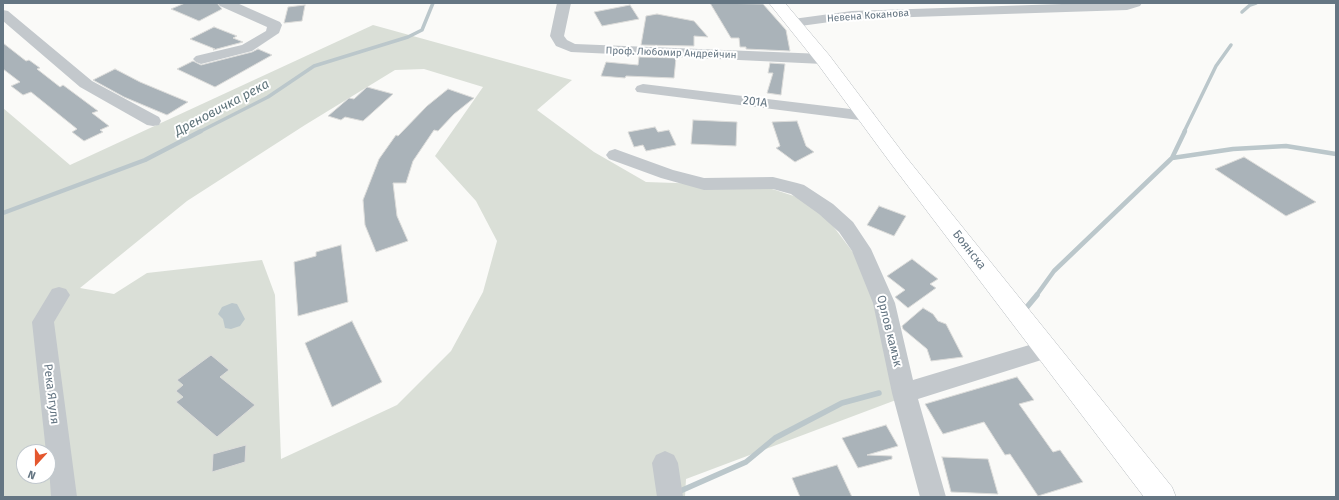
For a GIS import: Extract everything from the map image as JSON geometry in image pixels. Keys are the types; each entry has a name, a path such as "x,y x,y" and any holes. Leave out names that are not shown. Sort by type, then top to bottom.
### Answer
{"main road":[{"name":"Боянска","path":"777,3 823,59 900,161 1162,497"}],"street":[{"path":"200,59 247,48 272,33 275,24 225,3"},
{"name":"Проф. Любомир Андрейчин","path":"564,3 557,36 561,43 571,48 586,50 823,59"},
{"name":"Невена Коканова","path":"792,23 852,15 1127,6 1135,3"},
{"path":"3,14 86,84 153,121"},
{"name":"201А","path":"643,89 867,116"},
{"name":"Орлов камък","path":"615,155 667,174 704,184 773,183 791,187 797,189 826,209 846,227 861,249 873,274 884,303 904,393 933,497"},
{"name":"Река Ягуля","path":"59,295 43,322 64,497"},
{"path":"904,393 1046,348"},
{"path":"666,464 670,497"}],"shaded area":[{"path":"373,25 572,80 537,110 594,152 646,182 763,186 803,199 830,222 855,255 878,309 896,400 686,479 685,497 3,497 3,108 70,165","holes":["424,69 483,87 435,156 476,201 497,241 483,292 451,351 397,405 281,459 275,295 262,260 147,273 114,294 80,288 187,201 305,125 395,70"]},
{"path":"232,303 237,304 245,319 240,326 231,329 225,328 223,319 218,314 222,307"}],"building":[{"path":"185,3 217,3 222,9 199,21 171,9"},
{"path":"710,3 763,4 786,30 790,51 746,49 746,47 740,47 739,38 731,38"},
{"path":"305,5 302,21 284,23 288,7"},
{"path":"630,5 639,19 602,26 594,12"},
{"path":"657,14 694,21 708,37 694,36 694,46 641,45 646,16"},
{"path":"214,27 237,36 233,38 243,42 213,50 215,49 190,39"},
{"path":"3,43 26,61 29,60 40,68 37,69 60,87 63,85 98,111 92,113 109,126 100,130 103,132 84,141 72,132 77,129 31,92 23,95 11,86 20,82 3,69"},
{"path":"258,49 272,55 215,87 177,69 193,61 201,65 252,52"},
{"path":"639,57 676,58 674,78 626,76 625,78 601,76 606,62 638,65"},
{"path":"770,63 785,64 781,95 767,93 773,73 768,73"},
{"path":"115,69 140,82 188,102 167,115 124,97 93,80"},
{"path":"367,87 393,94 363,121 345,117 341,120 328,116 349,98 354,99"},
{"path":"448,89 474,98 454,114 438,131 434,130 413,161 406,183 393,183 397,216 408,241 376,252 365,225 363,200 379,159 396,135 398,136 427,106"},
{"path":"693,120 737,122 736,146 691,144"},
{"path":"797,121 806,146 814,152 795,162 776,148 780,146 772,122"},
{"path":"655,127 658,132 669,130 676,145 646,151 643,145 634,147 628,132"},
{"path":"1244,157 1316,202 1286,216 1215,169"},
{"path":"879,206 906,216 894,236 867,225"},
{"path":"341,245 348,302 298,316 294,262 316,256 316,252"},
{"path":"912,259 938,279 930,284 936,288 908,308 895,297 905,290 887,276"},
{"path":"923,308 933,314 938,321 946,324 963,357 931,361 927,349 903,329 902,326"},
{"path":"352,321 382,382 332,407 305,343"},
{"path":"211,355 229,370 220,377 255,405 217,437 176,402 183,397 176,391 183,385 177,380"},
{"path":"1017,377 1034,400 1019,404 1053,452 1060,450 1083,482 1038,496 1010,454 1005,455 984,422 943,434 925,404"},
{"path":"886,425 898,446 867,455 892,456 892,459 858,468 842,438"},
{"path":"246,445 245,462 212,472 213,454"},
{"path":"942,457 988,459 998,494 951,492"},
{"path":"837,465 852,497 800,497 792,478"}],"waterway":[{"name":"Дреновичка река","path":"199,132 268,97 314,66 408,37 422,30 433,3"},
{"path":"1242,12 1250,5 1256,3"},
{"path":"1184,132 1216,66 1231,45"},
{"name":"Дреновичка река","path":"3,213 145,160 201,131"},
{"path":"1172,158 1185,131"},
{"path":"1172,158 1233,149 1286,146 1336,154"},
{"path":"1036,296 1054,271 1172,158"},
{"path":"1027,307 1037,295"},
{"path":"678,492 746,462 775,438 842,403 879,393"}]}
